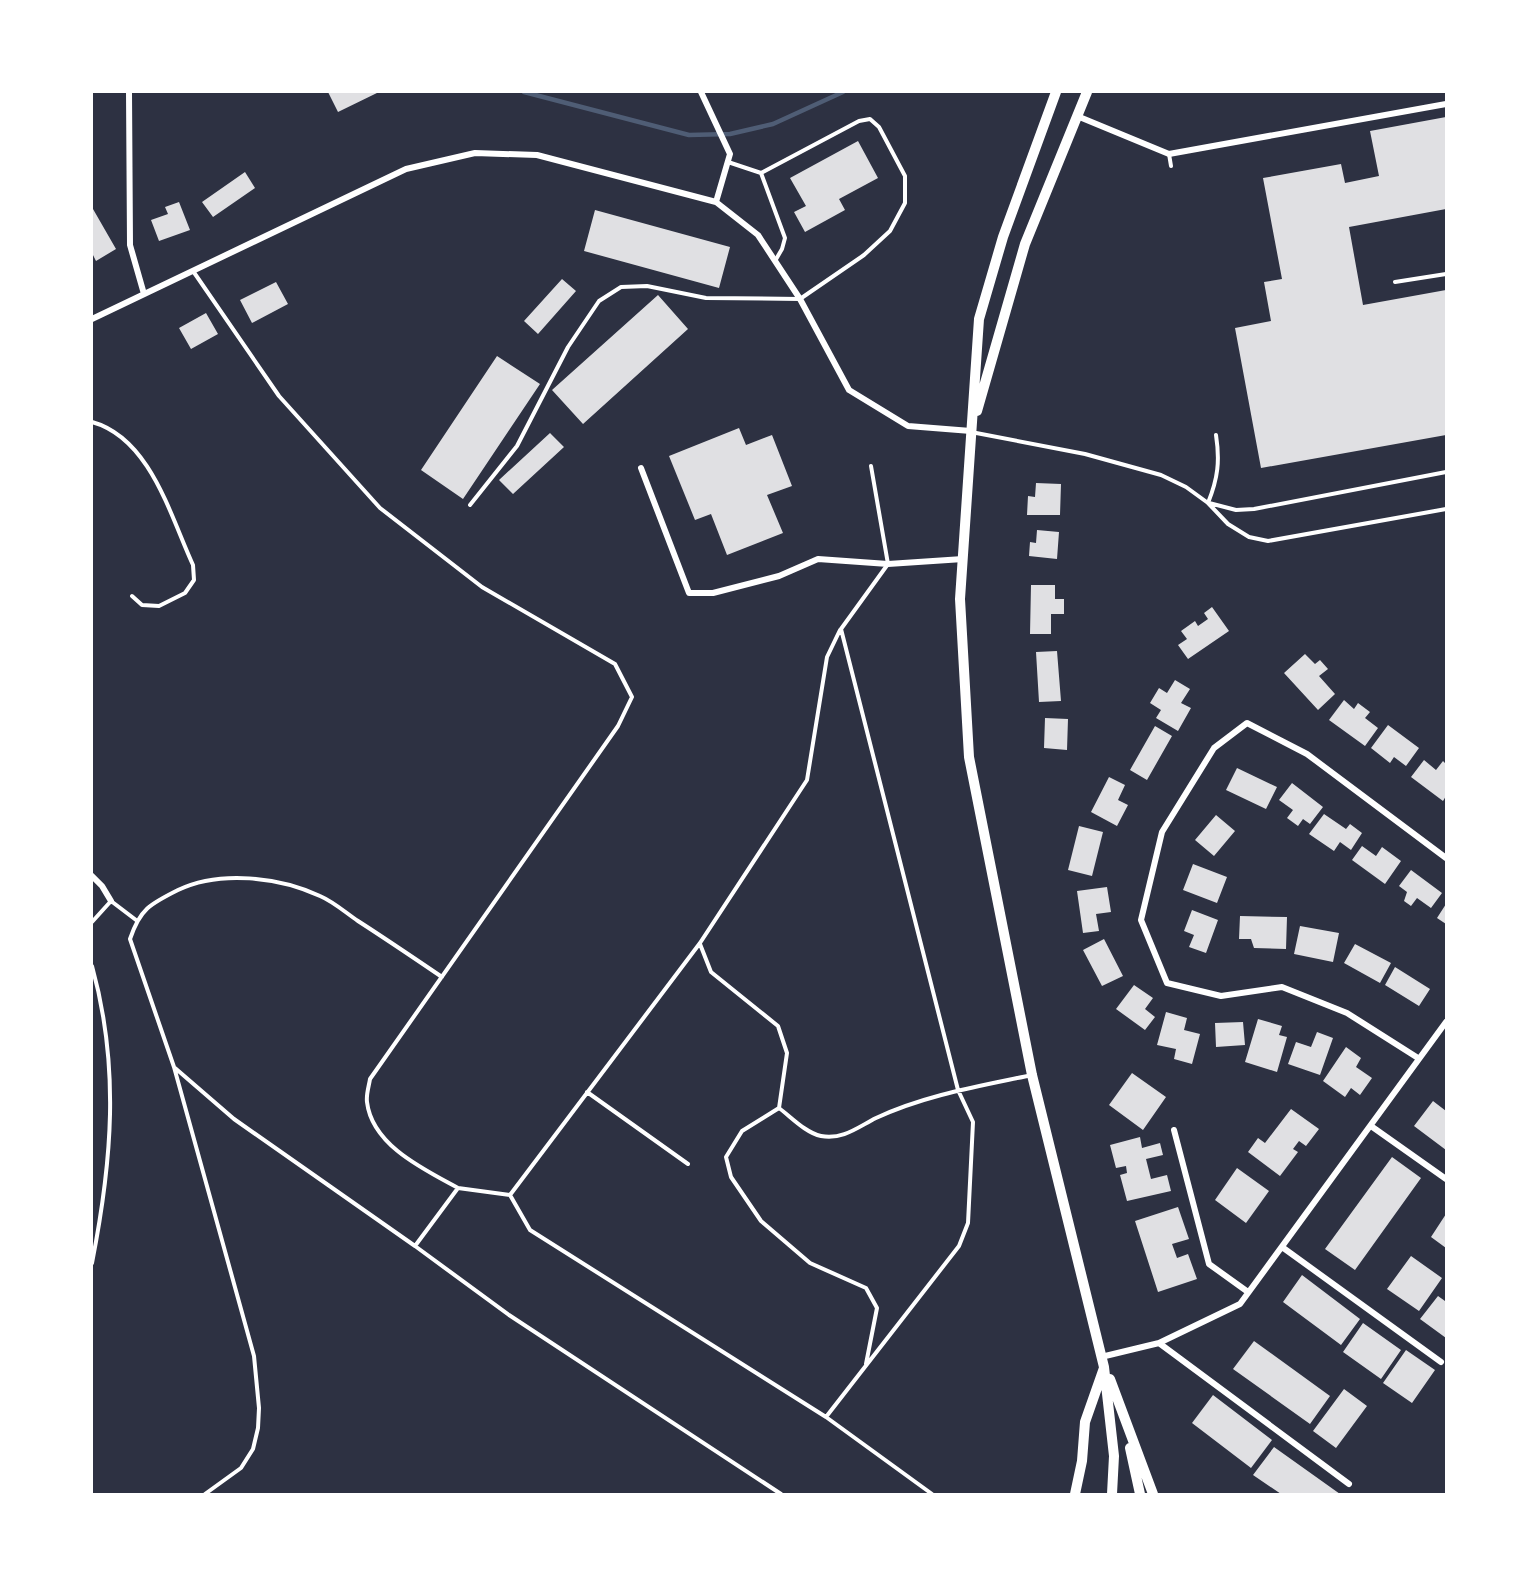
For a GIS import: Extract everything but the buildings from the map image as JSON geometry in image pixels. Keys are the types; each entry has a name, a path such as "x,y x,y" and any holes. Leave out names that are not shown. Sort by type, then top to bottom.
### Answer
{"street":[{"path":"129,92 130,245 144,294"},
{"path":"1056,92 1003,237 979,319 960,599 969,757 1032,1075 1103,1362 1114,1456 1112,1494"},
{"path":"971,431 1025,244 1087,92"},
{"path":"702,94 730,154 716,202"},
{"path":"1077,116 1169,154 1446,104"},
{"path":"92,319 406,169 475,153 537,155 716,202 758,235 800,299 849,390 908,426 971,431"},
{"path":"641,468 689,593 713,593 768,579 818,559 888,564 963,559"},
{"path":"1418,1058 1347,1013 1282,987 1221,996 1167,983 1141,920 1162,832 1214,748 1247,723 1307,754 1446,858"},
{"path":"92,876 102,886 111,901"},
{"path":"1103,1362 1159,1343 1240,1304 1446,1022"},
{"path":"1371,1126 1446,1179"},
{"path":"1174,1130 1209,1264 1248,1292"},
{"path":"1282,1247 1441,1362"},
{"path":"1159,1343 1349,1484"},
{"path":"1103,1362 1121,1404 1140,1494"},
{"path":"1076,1494 1082,1461 1085,1422 1103,1362"},
{"path":"1124,1418 1153,1494"}],"lane":[{"path":"470,505 517,446 568,347 599,301 621,287 647,286 706,298 800,299 864,255 890,231 905,203 905,176 879,127 870,119 859,121 760,173 748,171 727,162"},
{"path":"1169,154 1171,166"},
{"path":"760,173 785,238 775,261"},
{"path":"193,270 279,396 380,508 482,587 615,664 632,697 618,726 370,1078 366,1100 373,1125 389,1144 458,1188 510,1195"},
{"path":"1395,282 1446,274"},
{"path":"92,422 107,426 129,441 147,463 193,565 194,580 185,593 159,606 142,605 132,596"},
{"path":"971,431 1085,454 1161,475 1186,487 1208,503 1228,524 1249,537 1268,541 1446,509"},
{"path":"1208,503 1218,478 1220,457 1216,435"},
{"path":"510,1195 700,943 807,780 827,657 841,629 888,564 871,466"},
{"path":"1208,503 1236,510 1254,509 1446,472"},
{"path":"826,1417 965,1236 968,1222 973,1122 958,1090 841,629"},
{"path":"205,1494 241,1468 253,1449 258,1428 259,1408 254,1356 174,1067 130,939 136,920 151,903 187,886 214,878 294,886 322,896 442,977"},
{"path":"92,922 111,901 136,920"},
{"path":"700,943 711,972 778,1026 787,1053 779,1108 742,1131 726,1157 731,1177 761,1221 810,1263 866,1288 878,1308 866,1365"},
{"path":"92,966 108,1043 111,1107 106,1194 92,1263"},
{"path":"174,1067 234,1119 519,1322 781,1494"},
{"path":"779,1108 820,1136 841,1137 878,1117 958,1090 1032,1075"},
{"path":"587,1092 688,1164"},
{"path":"415,1246 458,1188"},
{"path":"510,1195 530,1230 548,1243 826,1417 932,1494"}],"waterway":[{"path":"524,92 689,135 730,134 773,124 843,92"}]}
